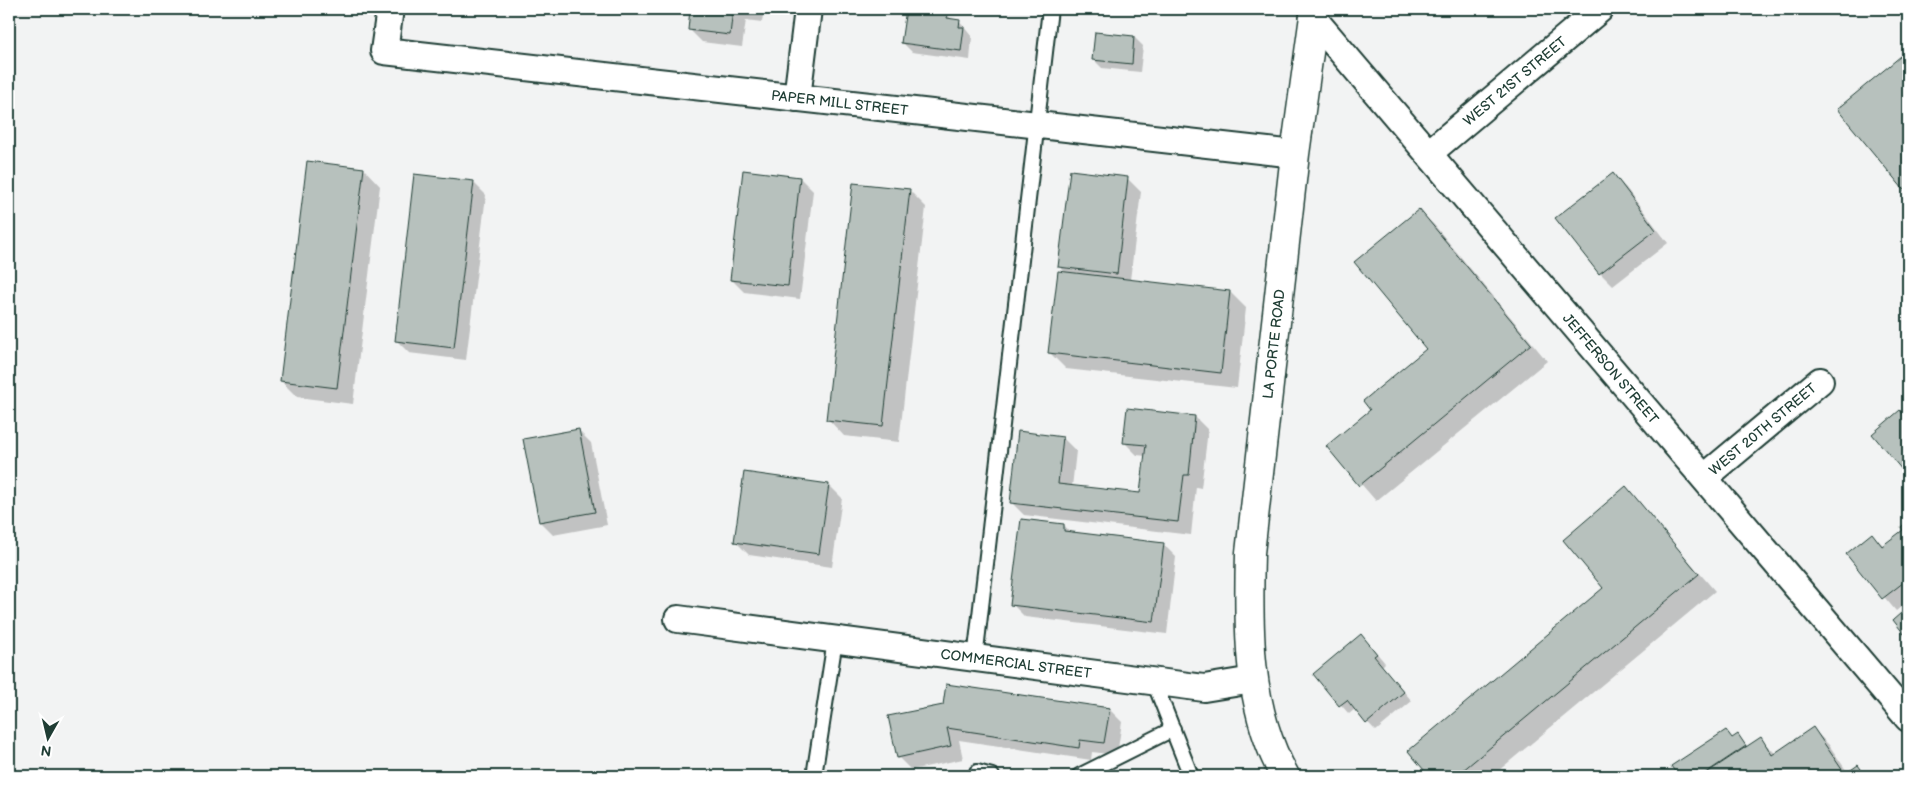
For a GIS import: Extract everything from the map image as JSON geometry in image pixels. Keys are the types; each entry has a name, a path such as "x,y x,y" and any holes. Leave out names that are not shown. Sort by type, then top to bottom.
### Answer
{"street":[{"name":"PAPER MILL STREET","path":"390,9 384,51 1295,154"},
{"path":"797,98 808,9"},
{"name":"WEST 21ST STREET","path":"1429,153 1600,9"},
{"name":"JEFFERSON STREET","path":"1314,13 1429,153 1908,718"},
{"name":"LA PORTE ROAD","path":"1254,680 1248,618 1250,553 1295,154 1314,13"},
{"name":"WEST 20TH STREET","path":"1705,477 1820,381"},
{"name":"COMMERCIAL STREET","path":"678,619 1204,688 1254,680"},
{"path":"1254,680 1266,728 1285,776"}],"lane":[{"path":"975,659 1050,9"},
{"path":"814,776 835,640"},
{"path":"1154,682 1191,776"},
{"path":"1078,776 1173,729"},
{"path":"977,772 992,776"}],"building":[{"path":"690,9 733,9 730,35 688,30"},
{"path":"906,9 948,14 947,18 960,20 959,27 964,27 961,51 901,43"},
{"path":"1095,32 1134,36 1132,64 1092,60"},
{"path":"1901,56 1908,64 1908,195 1837,109"},
{"path":"307,161 364,168 337,388 280,381"},
{"path":"743,170 800,177 788,286 730,280"},
{"path":"1070,170 1128,177 1117,274 1058,267"},
{"path":"1613,173 1656,230 1599,274 1555,218"},
{"path":"414,174 474,181 454,348 395,341"},
{"path":"853,183 910,189 883,426 826,420"},
{"path":"1419,209 1531,344 1359,486 1326,446 1370,410 1363,401 1426,349 1354,262"},
{"path":"1058,271 1230,291 1221,373 1048,353"},
{"path":"1127,408 1195,416 1189,475 1184,475 1178,522 1010,503 1018,431 1063,437 1058,484 1140,493 1146,445 1123,443"},
{"path":"1900,410 1908,420 1908,477 1872,434"},
{"path":"579,429 595,512 539,522 523,439"},
{"path":"744,472 829,484 819,554 734,542"},
{"path":"1626,486 1699,574 1456,776 1429,776 1408,751 1603,588 1563,540"},
{"path":"1021,519 1064,524 1064,531 1164,543 1154,622 1010,605"},
{"path":"1908,521 1908,579 1882,599 1846,554 1872,533 1882,546 1903,530 1901,527"},
{"path":"1908,607 1908,639 1893,620"},
{"path":"1361,634 1377,654 1374,656 1404,692 1366,724 1347,700 1339,706 1313,674"},
{"path":"946,684 1110,708 1104,743 1080,740 1079,748 947,728 951,746 897,758 888,716 943,705"},
{"path":"1813,727 1845,774 1858,765 1866,776 1702,776 1761,737 1772,755"},
{"path":"1726,730 1732,738 1738,734 1746,746 1701,776 1678,776 1671,766"}]}
